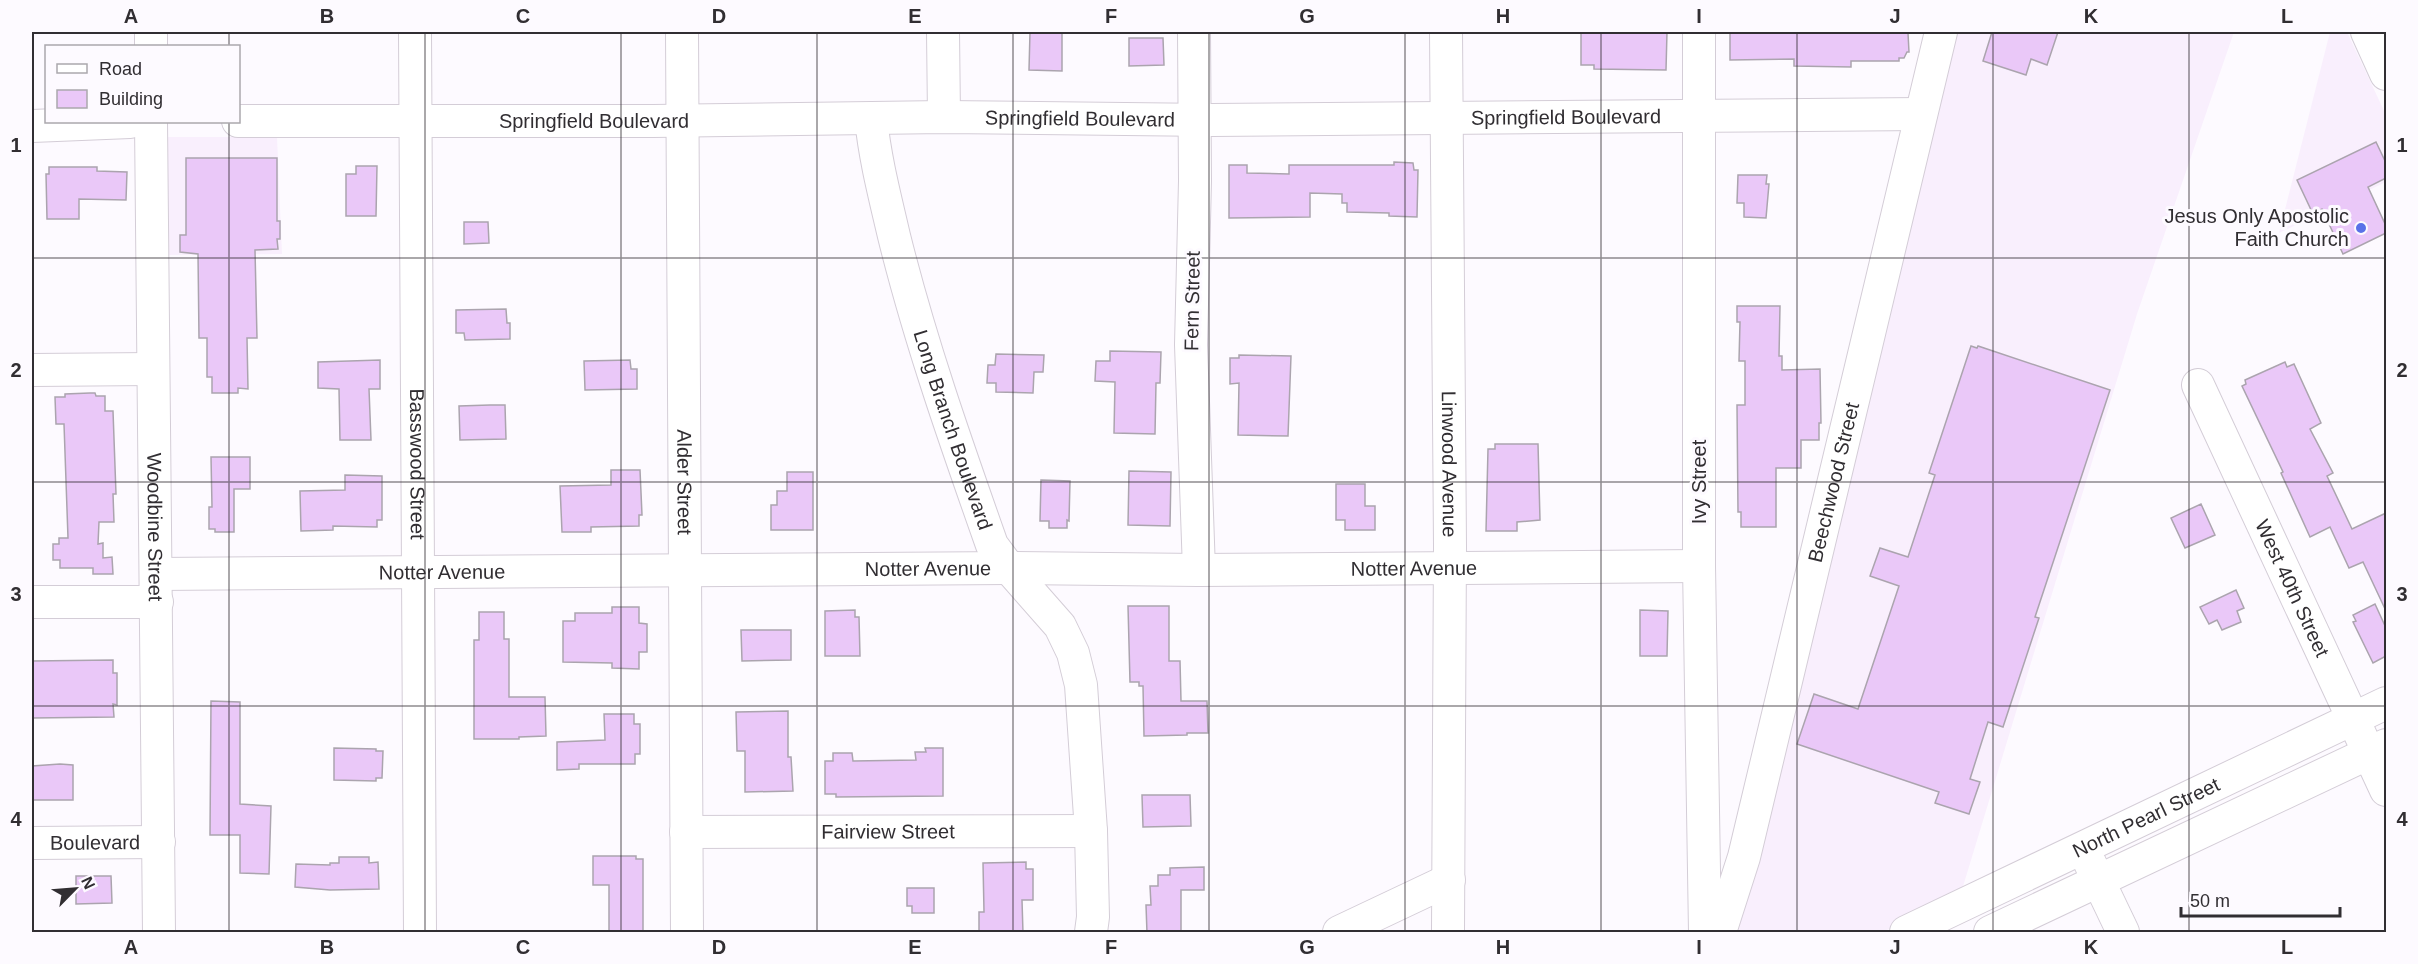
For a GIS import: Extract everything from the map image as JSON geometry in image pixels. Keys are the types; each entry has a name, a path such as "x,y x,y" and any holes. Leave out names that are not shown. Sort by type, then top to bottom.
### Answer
{"street":[{"name":"Basswood Street","path":"415,32 420,933"},
{"name":"Alder Street","path":"682,32 687,933"},
{"path":"943,32 944,117"},
{"name":"Fern Street","path":"1194,32 1195,120 1191,345 1199,570"},
{"name":"Linwood Avenue","path":"1446,32 1450,567 1448,933"},
{"name":"Ivy Street","path":"1699,32 1699,566 1705,933"},
{"name":"Beechwood Street","path":"1720,933 1744,857 1941,32"},
{"path":"2367,32 2386,74"},
{"name":"Springfield Boulevard","path":"240,121 683,121 944,117 1195,120 1446,119 1921,114"},
{"name":"Long Branch Boulevard","path":"871,119 874,151 904,278 931,369 992,545 1060,626 1073,652 1081,685 1091,831 1093,916 1091,933"},
{"path":"32,126 106,123"},
{"name":"Woodbine Street","path":"151,123 159,933"},
{"path":"32,370 153,369"},
{"name":"West 40th Street","path":"2198,385 2354,719 2378,749 2386,790"},
{"name":"Notter Avenue","path":"32,602 157,588 419,572 1699,566"},
{"name":"North Pearl Street","path":"1906,933 2386,703"},
{"name":"North Pearl Street","path":"1990,933 2378,749"},
{"name":"Fairview Street","path":"686,832 1091,831"},
{"name":"Boulevard","path":"32,843 159,842"},
{"path":"2083,848 2123,933"},
{"path":"1339,933 1449,880"}],"shaded area":[{"path":"1951,32 2234,32 2137,314 1961,893 1883,932 1734,932"},
{"path":"2330,32 2347,32 2386,115 2386,182 2279,233"},
{"path":"162,137 277,137 282,254 163,255"}],"building":[{"path":"1030,32 1062,32 1062,71 1029,70"},
{"path":"1581,32 1667,32 1666,70 1594,69 1594,65 1581,65"},
{"path":"1730,32 1907,32 1909,52 1904,58 1899,58 1899,61 1851,61 1851,67 1794,66 1794,59 1730,60"},
{"path":"1992,32 2058,32 2047,65 2031,59 2026,75 1983,61"},
{"path":"1129,38 1163,38 1164,65 1129,66"},
{"path":"2376,142 2386,163 2386,178 2368,187 2386,226 2386,233 2343,254 2322,209 2313,214 2297,180"},
{"path":"186,158 277,158 277,221 280,221 280,239 277,239 278,249 255,250 257,338 247,338 248,389 238,388 238,393 212,393 212,377 207,377 207,338 199,338 198,254 180,252 180,235 186,235"},
{"path":"1394,162 1413,163 1414,170 1418,170 1417,217 1389,216 1389,213 1347,212 1347,203 1342,203 1342,194 1310,193 1310,217 1229,218 1229,165 1247,165 1247,173 1289,174 1289,165 1394,165"},
{"path":"356,166 377,166 376,216 346,216 346,174 356,174"},
{"path":"49,167 97,167 97,171 127,172 126,200 79,199 79,219 47,219 46,174 49,174"},
{"path":"1738,175 1767,175 1766,184 1769,184 1766,218 1744,217 1744,203 1737,203"},
{"path":"464,222 488,222 489,243 464,244"},
{"path":"1737,306 1780,306 1779,356 1782,356 1782,370 1820,369 1819,440 1801,440 1801,468 1776,468 1776,527 1741,527 1741,512 1738,512 1737,405 1745,405 1745,361 1739,361 1740,322 1737,322"},
{"path":"506,309 507,323 510,323 510,339 465,340 464,333 456,333 456,310"},
{"path":"1971,346 1977,348 1978,346 2110,390 2035,617 2039,618 2003,727 1988,722 1970,779 1980,782 1969,814 1935,803 1939,792 1797,744 1814,694 1858,709 1899,586 1870,576 1880,548 1908,557 1935,475 1929,473"},
{"path":"1110,351 1161,352 1160,383 1156,383 1155,434 1114,433 1115,382 1095,381 1096,361 1110,361"},
{"path":"996,354 1044,355 1043,372 1034,372 1033,393 996,392 996,383 987,383 988,365 995,365"},
{"path":"1239,355 1291,356 1288,436 1238,435 1239,383 1230,384 1230,358 1239,358"},
{"path":"380,360 380,389 369,389 371,440 340,440 339,389 318,388 318,362"},
{"path":"630,360 631,369 637,369 637,389 585,390 584,361"},
{"path":"2285,362 2287,367 2294,364 2321,423 2310,429 2333,473 2327,476 2352,529 2386,513 2386,611 2363,562 2349,568 2330,527 2310,537 2281,473 2283,472 2242,386 2246,384 2245,380"},
{"path":"95,393 96,396 105,396 105,411 113,411 116,494 113,494 114,522 99,522 98,544 103,543 103,558 112,557 113,574 93,574 93,568 60,568 60,560 53,560 53,544 59,544 59,538 68,538 64,424 56,424 55,397 65,397 65,394"},
{"path":"505,405 506,439 460,440 459,406"},
{"path":"1495,444 1538,444 1540,520 1517,522 1517,531 1486,531 1488,449 1495,449"},
{"path":"211,457 250,457 250,489 234,489 234,532 215,532 215,529 209,529 209,507 212,507"},
{"path":"611,470 640,470 642,515 639,515 639,526 591,527 591,532 562,532 560,486 611,485"},
{"path":"1129,471 1171,472 1170,526 1128,525"},
{"path":"787,472 813,472 813,530 771,530 771,505 777,505 777,491 787,491"},
{"path":"345,475 382,476 382,520 377,520 377,527 333,526 333,530 301,531 300,491 345,490"},
{"path":"1041,480 1070,481 1067,528 1049,528 1049,521 1040,521"},
{"path":"1336,484 1365,484 1365,506 1375,506 1375,530 1345,530 1345,520 1336,520"},
{"path":"2201,504 2215,535 2185,548 2171,518"},
{"path":"2236,590 2244,608 2237,611 2241,622 2222,630 2217,620 2209,624 2200,607"},
{"path":"2375,604 2386,628 2386,656 2373,663 2353,622 2356,621 2353,615"},
{"path":"1128,606 1169,606 1169,661 1180,661 1181,701 1207,701 1208,733 1144,736 1143,686 1139,686 1139,682 1130,682"},
{"path":"612,607 639,607 639,623 647,624 647,652 639,652 639,669 612,668 612,663 563,662 563,621 575,621 575,613 612,613"},
{"path":"855,610 855,617 859,617 860,656 825,656 825,611"},
{"path":"1640,610 1668,611 1667,656 1640,656"},
{"path":"479,612 504,612 504,639 509,639 509,697 545,697 546,736 519,737 519,739 474,739 474,640 479,640"},
{"path":"741,630 791,630 791,660 742,661"},
{"path":"113,660 113,673 117,673 117,705 113,704 114,717 32,718 32,661"},
{"path":"211,701 240,702 240,804 271,806 269,874 240,873 240,835 210,835"},
{"path":"788,711 788,757 791,757 793,791 745,792 745,751 737,751 736,712"},
{"path":"604,714 634,714 634,724 640,724 640,754 635,754 635,764 579,764 579,769 557,770 557,742 605,740"},
{"path":"334,748 383,751 382,778 376,778 376,781 334,780"},
{"path":"925,748 943,748 943,796 836,797 836,794 825,794 825,761 833,761 833,753 852,753 853,761 916,760 915,752 926,752"},
{"path":"73,765 73,800 32,800 32,766"},
{"path":"1142,795 1190,795 1191,826 1143,827"},
{"path":"593,856 636,856 636,859 643,859 643,933 609,933 609,885 593,885"},
{"path":"339,857 369,857 369,863 378,862 379,889 330,890 295,887 296,864 330,865 330,863 339,863"},
{"path":"1026,862 1026,869 1033,869 1033,900 1022,900 1023,933 979,933 979,912 984,912 983,863"},
{"path":"1204,867 1204,890 1181,890 1181,933 1147,933 1146,905 1151,905 1150,886 1158,886 1158,875 1170,875 1170,868"},
{"path":"76,876 111,876 112,903 76,904"},
{"path":"907,888 934,888 934,913 912,913 912,906 907,906"}],"place":[{"name":"Jesus Only Apostolic Faith Church","path":"2361,228"}]}
